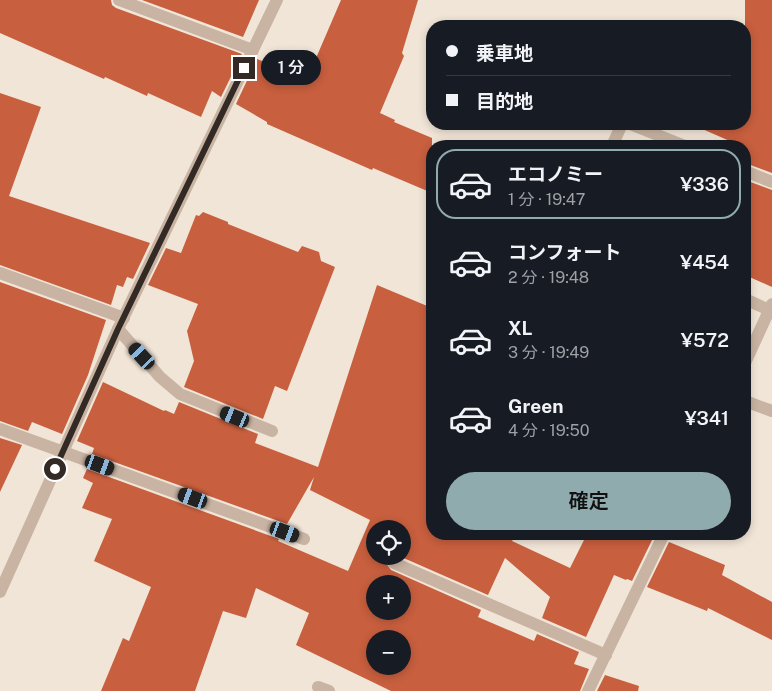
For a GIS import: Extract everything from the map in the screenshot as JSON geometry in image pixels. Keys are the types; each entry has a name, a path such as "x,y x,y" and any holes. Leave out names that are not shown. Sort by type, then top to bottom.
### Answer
{"street":[{"path":"119,0 253,50"},
{"path":"0,592 121,323 277,0"},
{"path":"645,130 670,140"},
{"path":"751,173 772,182"},
{"path":"0,273 121,323 160,377 180,394 272,431"},
{"path":"751,301 771,307 751,350"},
{"path":"751,403 772,411"},
{"path":"0,429 304,538"},
{"path":"588,691 661,540"},
{"path":"401,565 606,655"}],"building":[{"path":"0,0 111,0 112,5 116,8 242,54 221,97 212,91 201,117 148,93 147,96 105,77 104,79 0,33"},
{"path":"142,0 259,0 243,37"},
{"path":"341,0 418,0 402,53 404,56 380,113 395,120 394,122 432,138 432,140 426,140 426,190 373,168 372,170 267,124 267,122 236,104 257,59 307,79"},
{"path":"745,0 772,0 772,173 751,165 751,140 727,140 705,130 751,130 751,20 745,20"},
{"path":"0,93 41,107 9,196 150,243 133,279 127,277 123,287 117,285 111,305 0,265"},
{"path":"751,182 772,190 772,287 751,278"},
{"path":"203,212 298,252 302,246 319,252 321,261 335,267 287,391 275,386 263,419 184,387 194,361 187,331 198,304 148,285 166,248 181,253 196,215 199,216"},
{"path":"0,282 106,320 88,375 62,434 32,422 28,431 0,421"},
{"path":"377,285 426,305 426,540 513,540 570,568 584,540 652,540 632,581 614,575 586,637 542,618 550,597 505,558 488,595 411,561 411,520 370,520 310,490 314,477 287,524 92,454 94,448 77,441 103,382 164,411 174,414 179,402 258,434 255,443 318,467"},
{"path":"0,438 22,445 0,492"},
{"path":"87,469 279,539 278,541 348,571 366,529 366,565 387,565 391,570 402,575 366,575 366,620 411,620 411,579 481,610 478,617 534,641 537,634 579,652 574,664 589,669 580,691 391,691 296,645 309,613 256,588 246,618 223,611 195,691 101,691 123,638 129,641 151,587 94,561 112,519 82,508 93,483 83,478"},
{"path":"669,542 725,565 722,575 772,602 772,640 708,608 707,611 647,587"},
{"path":"605,675 639,686 638,691 597,691"}],"route":[{"path":"55,469 118,329 244,68"}]}
